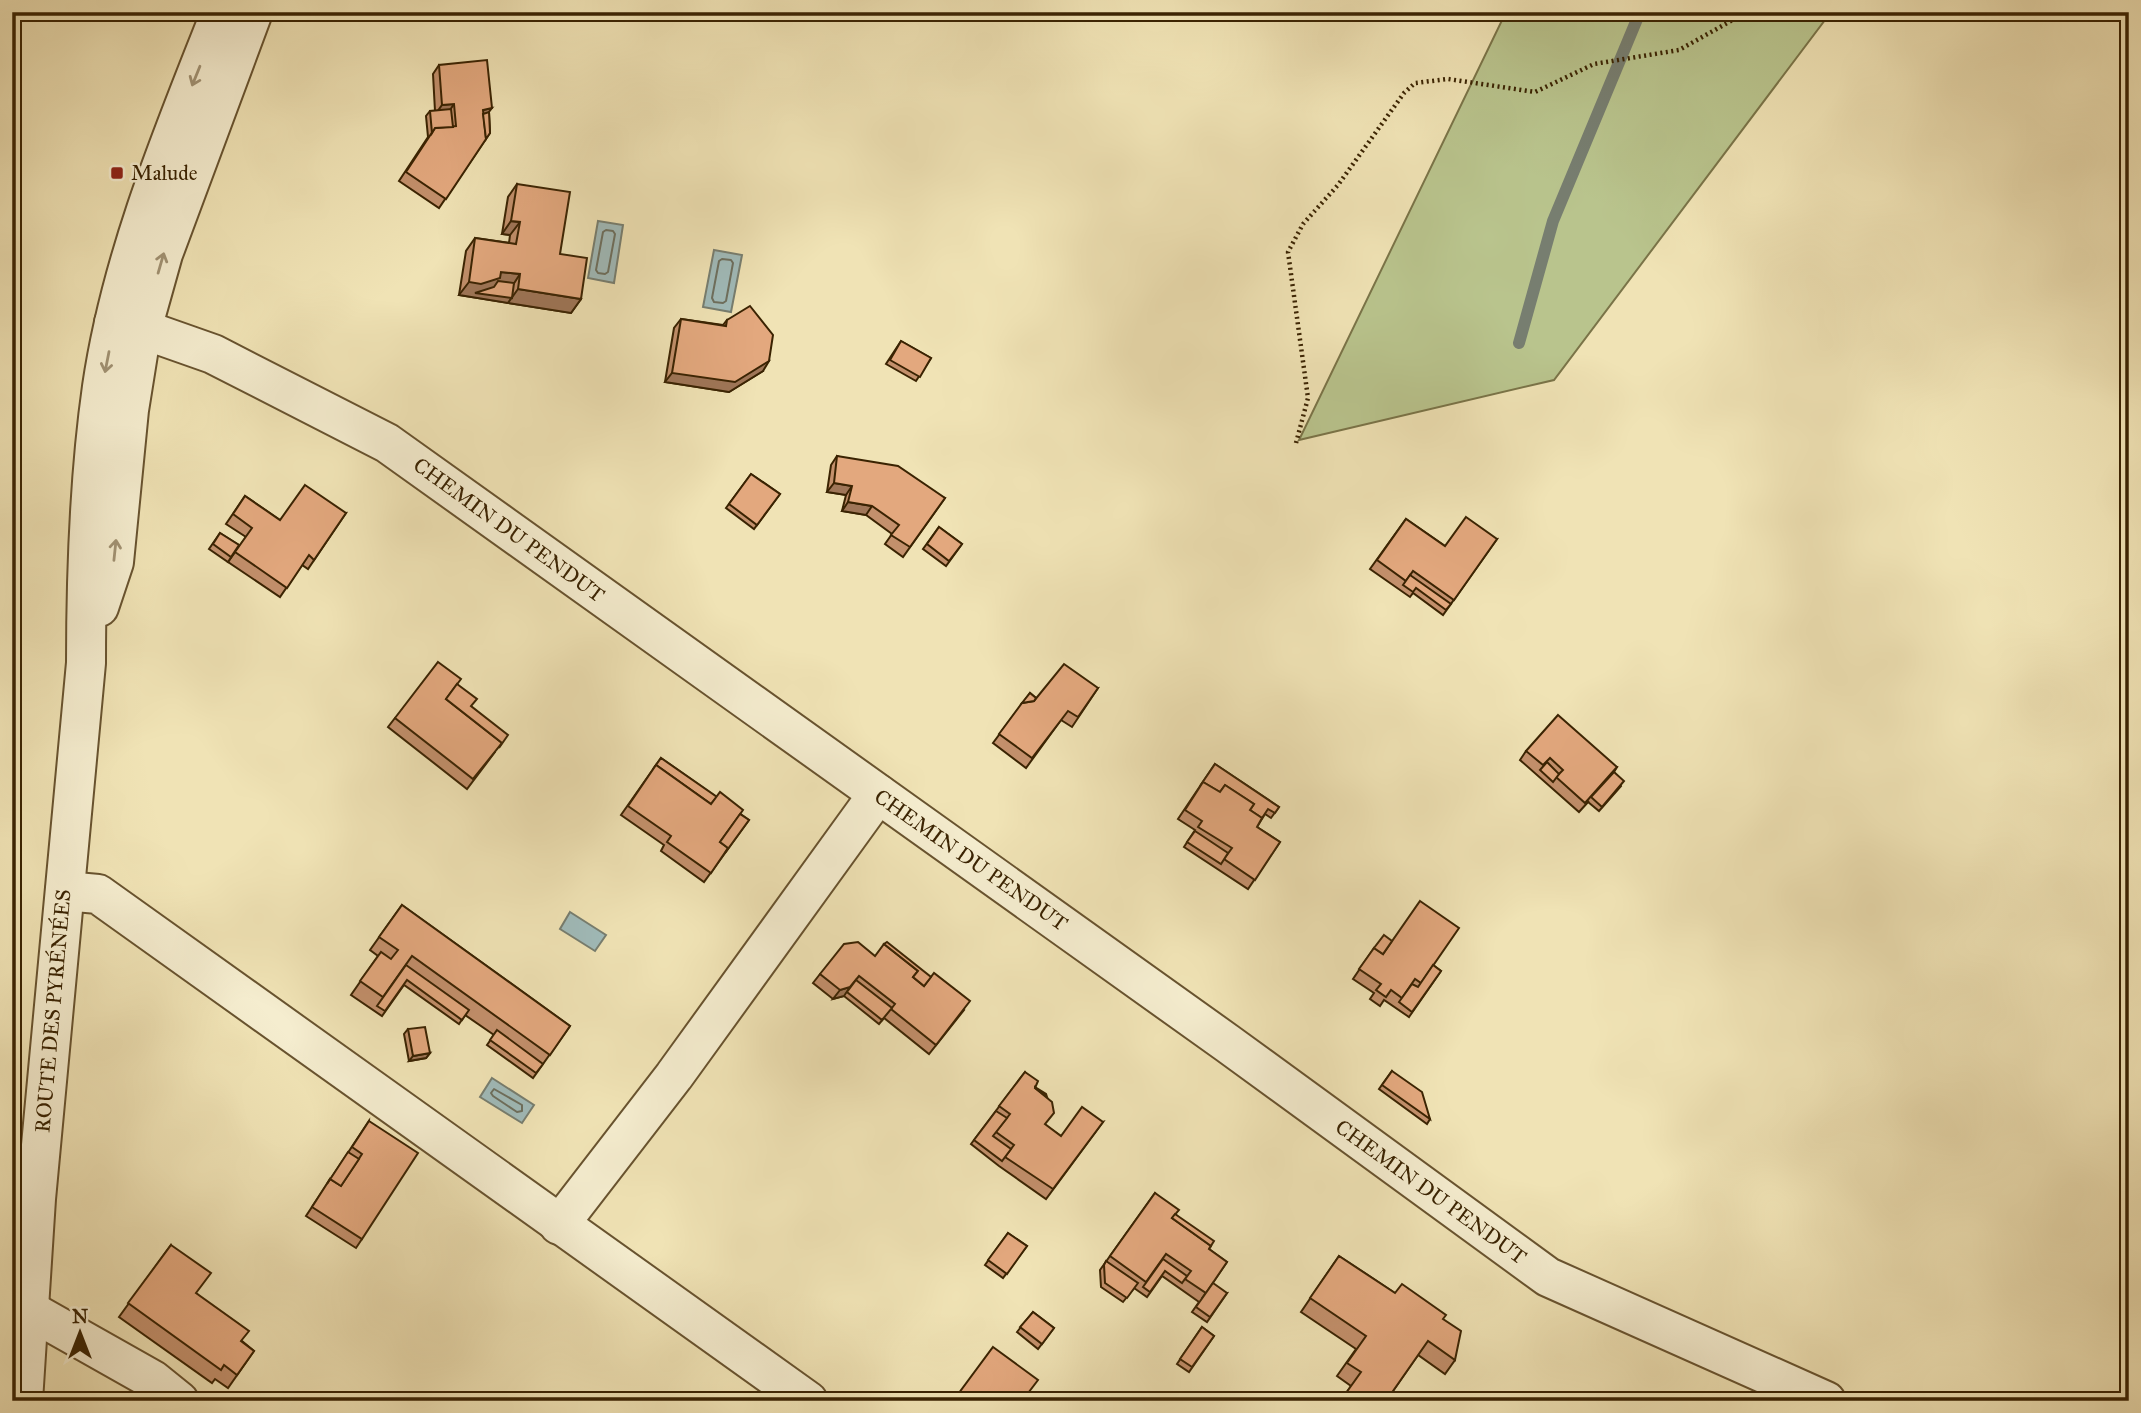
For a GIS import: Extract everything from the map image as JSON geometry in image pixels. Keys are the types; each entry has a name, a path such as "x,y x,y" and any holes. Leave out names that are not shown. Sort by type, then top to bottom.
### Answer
{"street":[{"name":"ROUTE DES PYRÉNÉES","path":"23,1401 37,1187 86,663 114,562 129,410 128,326 135,244 175,127 221,12"},
{"name":"ROUTE DES PYRÉNÉES","path":"128,326 163,254 253,12"},
{"name":"CHEMIN DU PENDUT","path":"128,326 213,354 387,443 1227,1043 1548,1277 1826,1401"},
{"path":"559,1225 674,1076 878,794"},
{"path":"65,891 98,894 808,1401"},
{"path":"29,1310 153,1380 179,1401"}],"path":[{"path":"1296,443 1308,398 1288,252 1303,224 1338,185 1404,93 1415,83 1448,79 1535,92 1594,64 1679,50 1747,12"}],"green space":[{"path":"1506,12 1831,12 1554,380 1299,440"}],"water":[{"path":"598,221 623,225 614,283 588,278"},
{"path":"714,250 742,255 731,312 703,307"},
{"path":"570,912 606,935 595,951 560,929"},
{"path":"492,1078 534,1105 522,1123 480,1097"}],"building":[{"path":"487,60 492,108 483,110 486,139 446,199 406,172 435,128 456,126 454,104 442,105 439,65"},
{"path":"451,109 453,127 435,128 432,133 430,111"},
{"path":"489,112 490,133 486,139 483,114"},
{"path":"517,184 570,192 560,254 587,258 581,299 518,289 520,274 501,272 500,278 481,284 469,282 475,238 516,244 520,222 511,221"},
{"path":"498,281 514,283 512,298 475,293 494,287"},
{"path":"750,306 773,335 769,361 735,382 672,373 681,319 726,326 727,320"},
{"path":"901,341 931,358 920,377 890,360"},
{"path":"837,456 898,466 945,498 910,547 891,535 899,525 872,506 848,502 852,486 834,483"},
{"path":"751,474 780,494 757,525 729,504"},
{"path":"305,485 346,513 314,560 309,555 287,588 235,552 252,528 233,514 245,496 280,520"},
{"path":"1466,517 1497,539 1454,600 1413,571 1406,581 1377,560 1406,519 1445,546"},
{"path":"939,527 962,544 949,561 927,544"},
{"path":"220,533 239,545 231,557 213,544"},
{"path":"1410,575 1451,604 1446,610 1416,588 1413,592 1403,585"},
{"path":"438,662 461,679 446,699 502,743 473,779 395,718"},
{"path":"1064,664 1098,688 1078,717 1068,711 1032,758 999,734 1022,703 1034,701"},
{"path":"457,684 477,699 471,706 508,735 499,748 502,743 446,699"},
{"path":"1030,693 1036,698 1034,701 1022,703"},
{"path":"1558,715 1617,767 1585,803 1556,777 1563,770 1550,758 1543,765 1526,751"},
{"path":"661,758 717,797 711,804 656,765 653,769"},
{"path":"1547,762 1559,774 1553,782 1540,770"},
{"path":"1215,764 1279,807 1275,813 1268,809 1262,818 1250,810 1254,804 1225,785 1220,792 1203,782 1200,786"},
{"path":"656,765 711,804 720,792 743,810 720,842 728,848 711,873 667,842 671,836 628,806"},
{"path":"1614,772 1624,781 1602,807 1591,797"},
{"path":"1203,782 1220,792 1225,785 1254,804 1250,810 1262,818 1257,827 1280,842 1255,880 1224,859 1232,848 1198,827 1202,821 1185,810"},
{"path":"740,814 749,820 725,853 728,848 720,842"},
{"path":"1195,831 1228,853 1221,864 1187,842"},
{"path":"1420,901 1459,928 1421,983 1415,979 1402,998 1391,990 1386,997 1376,990 1381,984 1359,969 1374,948 1383,954"},
{"path":"402,905 570,1026 550,1055 412,956 383,997 360,981 381,952 391,959 398,950 379,937"},
{"path":"1384,935 1392,941 1383,954 1374,948"},
{"path":"858,942 875,956 884,944 918,971 913,977 924,986 934,973 970,1001 936,1045 891,1009 895,1004 859,976 850,987 840,990 820,974 844,944"},
{"path":"887,942 931,977 924,986 913,977 918,971 884,944"},
{"path":"406,965 469,1010 462,1020 407,980 385,1011 377,1006"},
{"path":"1433,965 1441,971 1412,1012 1399,1002 1412,984 1418,987"},
{"path":"856,980 892,1008 882,1020 847,992"},
{"path":"425,1027 430,1053 413,1056 408,1029"},
{"path":"497,1030 543,1064 536,1073 490,1040"},
{"path":"1392,1071 1422,1092 1430,1119 1382,1085"},
{"path":"1025,1072 1038,1081 1035,1088 1052,1102 1054,1113 1045,1124 1061,1136 1082,1107 1103,1122 1053,1189 1005,1157 1014,1145 996,1132 1010,1114 999,1106"},
{"path":"996,1111 1007,1118 993,1136 1011,1149 1002,1161 974,1140"},
{"path":"369,1121 418,1153 362,1239 312,1207 330,1179 341,1186 362,1154 352,1147"},
{"path":"348,1152 359,1159 341,1186 330,1179"},
{"path":"1155,1193 1179,1210 1172,1218 1211,1246 1209,1249 1227,1262 1206,1293 1185,1279 1191,1271 1166,1254 1146,1282 1110,1256"},
{"path":"1175,1214 1214,1241 1211,1246 1172,1218"},
{"path":"1008,1233 1027,1246 1007,1274 988,1260"},
{"path":"171,1245 211,1273 196,1293 249,1331 241,1341 254,1351 237,1375 224,1365 221,1370 128,1303"},
{"path":"1339,1256 1395,1293 1402,1284 1446,1315 1443,1319 1461,1331 1455,1360 1428,1341 1386,1401 1357,1401 1346,1393 1361,1372 1347,1363 1366,1336 1310,1298"},
{"path":"1163,1259 1187,1276 1182,1283 1165,1271 1150,1292 1143,1287"},
{"path":"1106,1261 1138,1283 1127,1298 1105,1283"},
{"path":"1213,1283 1227,1293 1210,1317 1196,1307"},
{"path":"1033,1312 1054,1328 1042,1344 1020,1327"},
{"path":"1202,1327 1214,1336 1192,1367 1180,1359"},
{"path":"993,1347 1038,1380 1022,1401 953,1401"}],"waterway":[{"path":"1519,343 1553,221 1640,12"}],"place":[{"name":"Malude","path":"117,173"}]}
